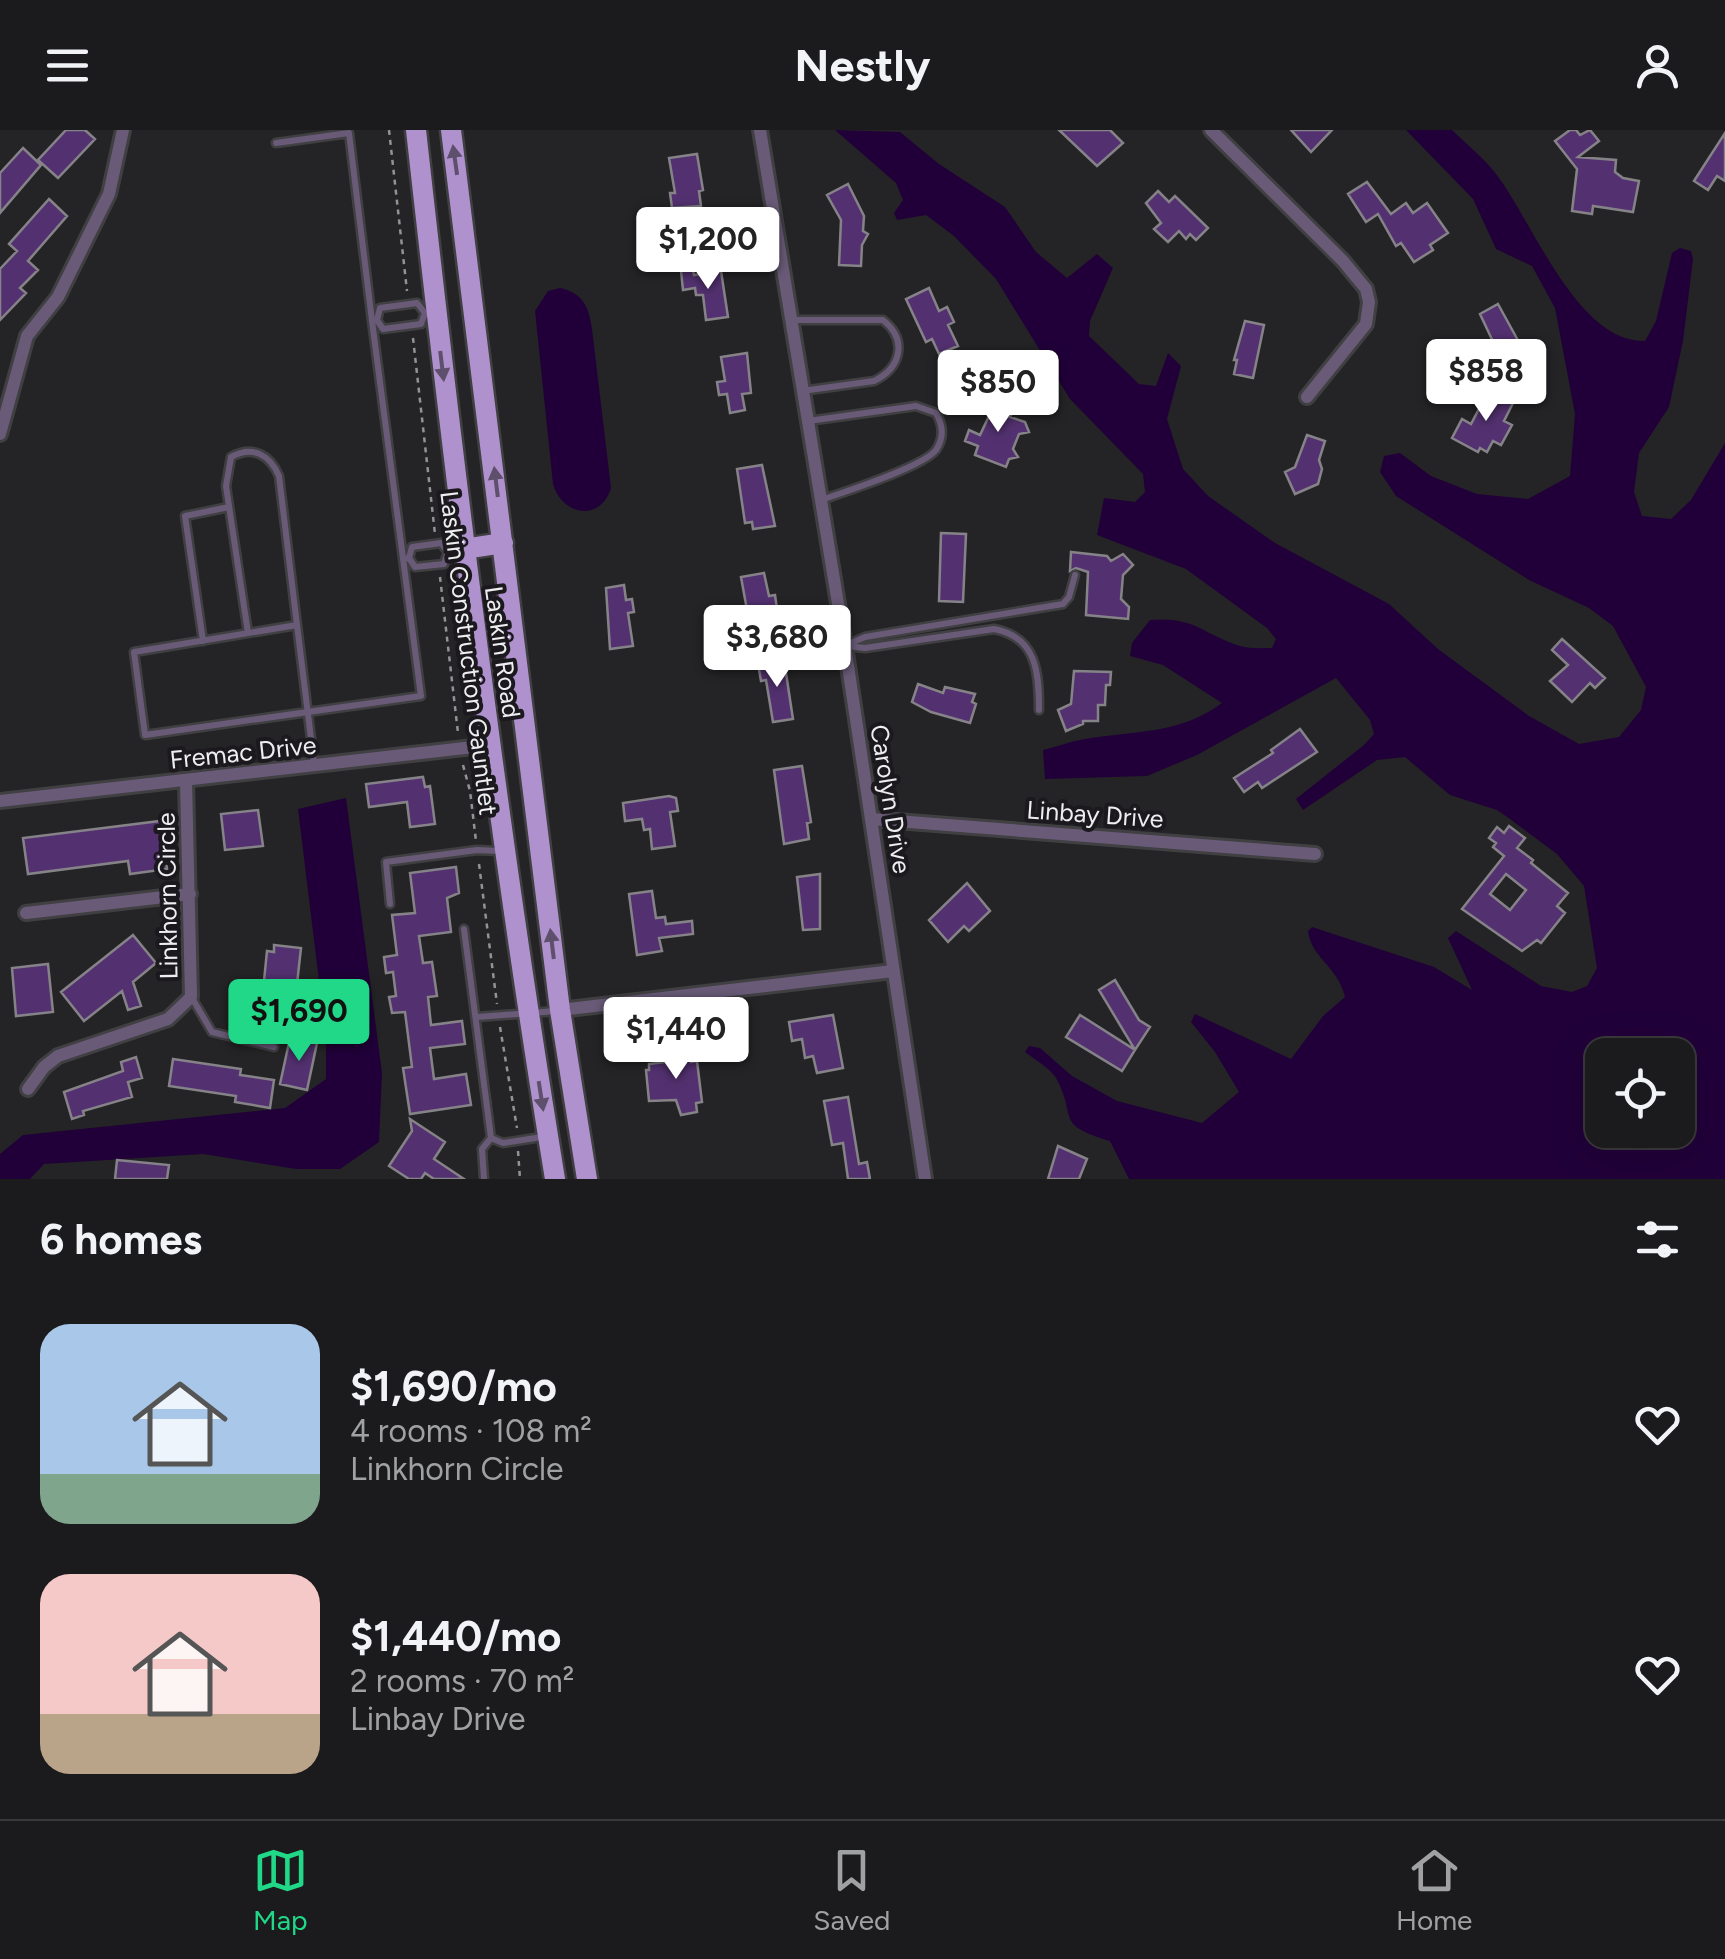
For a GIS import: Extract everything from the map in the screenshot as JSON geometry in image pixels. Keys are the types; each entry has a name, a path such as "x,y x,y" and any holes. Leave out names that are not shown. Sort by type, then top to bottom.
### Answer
{"main road":[{"name":"Laskin Road","path":"416,130 430,312 456,551 491,745 555,1179"},
{"name":"Laskin Road","path":"451,130 560,1010 587,1179"},
{"path":"456,551 504,543"}],"street":[{"path":"0,434 27,336 58,297 109,194 123,130"},
{"name":"Carolyn Drive","path":"760,130 845,646 925,1179"},
{"path":"1211,130 1344,260 1366,289 1366,324 1307,396"},
{"name":"Fremac Drive","path":"0,801 491,745"},
{"name":"Linkhorn Circle","path":"28,1088 58,1056 168,1018 191,997 186,781"},
{"name":"Linbay Drive","path":"871,819 1315,854"},
{"path":"26,913 190,894"},
{"path":"560,1010 893,971"}],"lane":[{"path":"276,143 349,133 421,696 145,735 134,652 297,625"},
{"path":"417,303 430,312 421,324 384,330 374,320 380,308 417,303"},
{"path":"790,320 883,320 898,342 898,360 885,376 801,391"},
{"path":"806,422 916,406 936,414 942,429 941,440 929,456 821,500"},
{"path":"248,633 229,508 227,468 232,457 240,452 266,456 274,462 279,476 314,766"},
{"path":"203,640 185,516 229,508"},
{"path":"441,543 456,551 444,564 416,566 406,558 412,547 441,543"},
{"path":"845,646 865,636 1063,604 1075,576"},
{"path":"845,646 866,648 962,632 1007,632 1028,647 1036,663 1039,710"},
{"path":"390,904 386,862 477,850 506,852"},
{"path":"464,929 490,1138 482,1149 484,1179"},
{"path":"191,997 212,1032 274,1047"},
{"path":"477,1018 560,1010"},
{"path":"490,1138 503,1143 548,1136"}],"path":[{"path":"389,130 409,304"},
{"name":"Laskin Construction Gauntlet","path":"411,325 436,544"},
{"name":"Laskin Construction Gauntlet","path":"439,564 460,749 470,791 520,1179"}],"shaded area":[{"path":"835,130 900,132 939,164 1005,207 1036,252 1067,278 1097,254 1113,268 1090,321 1089,336 1139,384 1156,386 1168,353 1181,366 1167,419 1183,469 1208,496 1275,543 1389,604 1438,649 1529,716 1579,744 1619,737 1641,710 1646,687 1613,626 1589,608 1529,580 1396,496 1380,472 1384,456 1400,453 1431,476 1477,494 1528,499 1570,476 1575,414 1555,308 1532,266 1496,249 1473,199 1406,130 1452,130 1496,174 1577,301 1598,322 1621,336 1645,341 1656,321 1672,253 1680,248 1691,251 1683,341 1669,407 1639,453 1634,492 1642,516 1671,519 1691,500 1725,443 1725,1179 1129,1179 1110,1141 1074,1124 1056,1078 1025,1052 1029,1046 1040,1048 1072,1076 1117,1101 1202,1123 1239,1092 1191,1022 1195,1014 1291,1059 1323,1016 1345,997 1310,940 1308,931 1312,927 1434,967 1472,990 1448,938 1456,931 1541,986 1572,992 1587,986 1597,968 1584,886 1557,854 1510,819 1497,810 1450,795 1405,757 1377,760 1303,810 1296,799 1374,734 1370,720 1336,678 1197,755 1147,776 1045,779 1043,750 1175,725 1222,703 1163,665 1130,656 1132,643 1150,620 1188,623 1248,648 1272,648 1276,639 1267,628 1186,569 1097,535 1104,498 1135,502 1145,492 1143,474 1070,399 996,279 954,236 926,215 897,220 894,213 903,200 896,183"},
{"path":"560,288 584,302 592,329 611,488 606,499 591,510 582,511 564,503 553,484 535,311 548,291"},
{"path":"346,798 382,1073 379,1142 340,1169 296,1169 203,1154 44,1164 30,1179 0,1179 0,1154 23,1135 285,1108 326,1079 326,1038 298,809"}],"building":[{"path":"66,130 85,130 95,139 58,178 38,160"},
{"path":"1059,130 1110,130 1123,143 1097,166"},
{"path":"1291,130 1332,130 1311,152"},
{"path":"1570,130 1580,135 1590,130 1599,141 1578,157 1616,160 1615,172 1639,181 1633,212 1593,206 1592,214 1572,211 1577,169 1555,141"},
{"path":"1725,133 1725,181 1717,176 1708,190 1694,181"},
{"path":"23,148 41,165 0,213 0,173"},
{"path":"697,154 703,190 699,191 701,206 672,208 670,193 675,193 669,158"},
{"path":"1367,182 1391,214 1406,203 1413,213 1427,203 1448,233 1430,245 1433,250 1414,262 1401,243 1396,246 1378,214 1366,222 1348,194"},
{"path":"848,184 864,216 863,231 868,234 862,245 861,266 839,265 841,220 827,195"},
{"path":"1158,191 1169,202 1175,196 1208,228 1196,240 1190,234 1186,239 1179,231 1168,242 1154,229 1161,223 1146,203"},
{"path":"49,199 67,216 28,261 38,270 20,288 26,293 0,320 0,269 17,251 9,244"},
{"path":"693,269 694,275 721,271 728,317 706,320 703,295 696,295 695,288 683,290 681,271"},
{"path":"929,288 939,311 947,307 954,322 948,325 958,346 939,354 932,339 926,342 906,299"},
{"path":"1498,304 1526,355 1505,367 1480,314"},
{"path":"1245,321 1264,325 1253,378 1234,374"},
{"path":"747,353 751,393 742,394 745,410 730,413 727,394 719,395 717,382 725,381 721,357"},
{"path":"1489,390 1513,403 1504,421 1512,425 1501,445 1493,441 1487,452 1480,448 1478,452 1452,438 1462,419 1471,424"},
{"path":"997,399 1015,406 1010,417 1025,422 1029,432 1019,434 1013,449 1018,457 1009,459 1006,467 975,455 978,446 965,441 969,430 980,435"},
{"path":"1307,435 1325,441 1319,460 1322,469 1318,484 1295,494 1285,472 1295,467"},
{"path":"762,465 775,526 753,529 752,522 745,523 737,469"},
{"path":"941,533 966,534 963,602 939,601"},
{"path":"1071,552 1107,556 1111,561 1123,554 1133,565 1123,575 1121,599 1129,607 1128,619 1086,615 1088,572 1076,568 1070,571"},
{"path":"764,573 769,596 775,595 775,628 709,636 706,617 747,610 741,577"},
{"path":"624,585 626,600 632,599 634,612 628,613 633,646 610,649 606,588"},
{"path":"1562,639 1605,678 1595,688 1590,683 1572,702 1550,681 1568,665 1552,650"},
{"path":"784,660 793,719 773,722 766,680 761,681 758,664"},
{"path":"1074,671 1111,672 1110,685 1106,685 1105,705 1098,705 1098,721 1083,721 1066,731 1058,710 1071,704"},
{"path":"918,684 943,693 945,687 975,694 970,723 912,702"},
{"path":"1300,729 1317,752 1262,788 1258,782 1244,792 1234,778 1273,753 1271,750"},
{"path":"802,766 811,822 807,823 809,839 784,844 774,770"},
{"path":"423,777 425,787 430,786 435,824 410,827 407,802 369,807 366,784"},
{"path":"676,798 678,811 670,812 675,846 652,849 650,829 644,830 642,819 625,821 623,803"},
{"path":"258,810 263,846 225,850 221,814"},
{"path":"160,821 167,869 130,874 128,861 28,874 23,838"},
{"path":"1509,826 1525,838 1517,848 1568,893 1557,906 1565,913 1541,943 1537,940 1522,951 1462,909 1504,856 1489,838 1497,827 1504,833","holes":["1506,874 1526,890 1510,910 1490,894"]},
{"path":"456,867 459,893 447,898 451,932 419,936 423,963 432,962 437,996 428,997 431,1025 462,1021 465,1044 430,1048 434,1079 466,1074 471,1105 410,1114 403,1068 412,1067 405,1012 392,1013 389,997 396,996 393,972 386,973 384,957 397,955 392,915 415,913 410,873"},
{"path":"820,874 820,929 803,930 797,877"},
{"path":"967,883 990,911 969,931 964,926 948,942 929,920"},
{"path":"652,891 656,918 665,917 666,924 692,921 693,934 659,938 662,951 637,955 629,894"},
{"path":"133,935 156,963 133,982 141,1006 128,1010 122,991 84,1021 61,992"},
{"path":"274,945 301,948 294,1011 268,1009 268,1002 262,1001 267,951 274,952"},
{"path":"48,964 53,1012 16,1016 12,968"},
{"path":"1115,980 1139,1020 1150,1027 1135,1050 1099,990"},
{"path":"833,1015 843,1068 817,1073 813,1056 805,1058 802,1039 792,1041 789,1022"},
{"path":"1080,1015 1135,1050 1122,1071 1066,1037"},
{"path":"290,1038 317,1043 307,1090 280,1084"},
{"path":"690,1050 691,1062 697,1061 702,1102 696,1103 697,1112 681,1115 676,1100 649,1101 646,1070 649,1064 674,1061 673,1052"},
{"path":"136,1057 142,1078 128,1082 132,1097 83,1111 84,1115 72,1119 64,1092 123,1071 121,1062"},
{"path":"173,1059 241,1069 240,1075 274,1080 270,1108 235,1102 236,1096 169,1086"},
{"path":"848,1097 859,1164 867,1162 870,1179 848,1179 843,1143 832,1145 824,1101"},
{"path":"410,1119 445,1142 434,1159 464,1179 434,1179 425,1173 421,1179 409,1179 389,1166 412,1131"},
{"path":"1058,1146 1087,1159 1079,1179 1048,1179"},
{"path":"117,1160 169,1165 167,1179 115,1179"}]}
